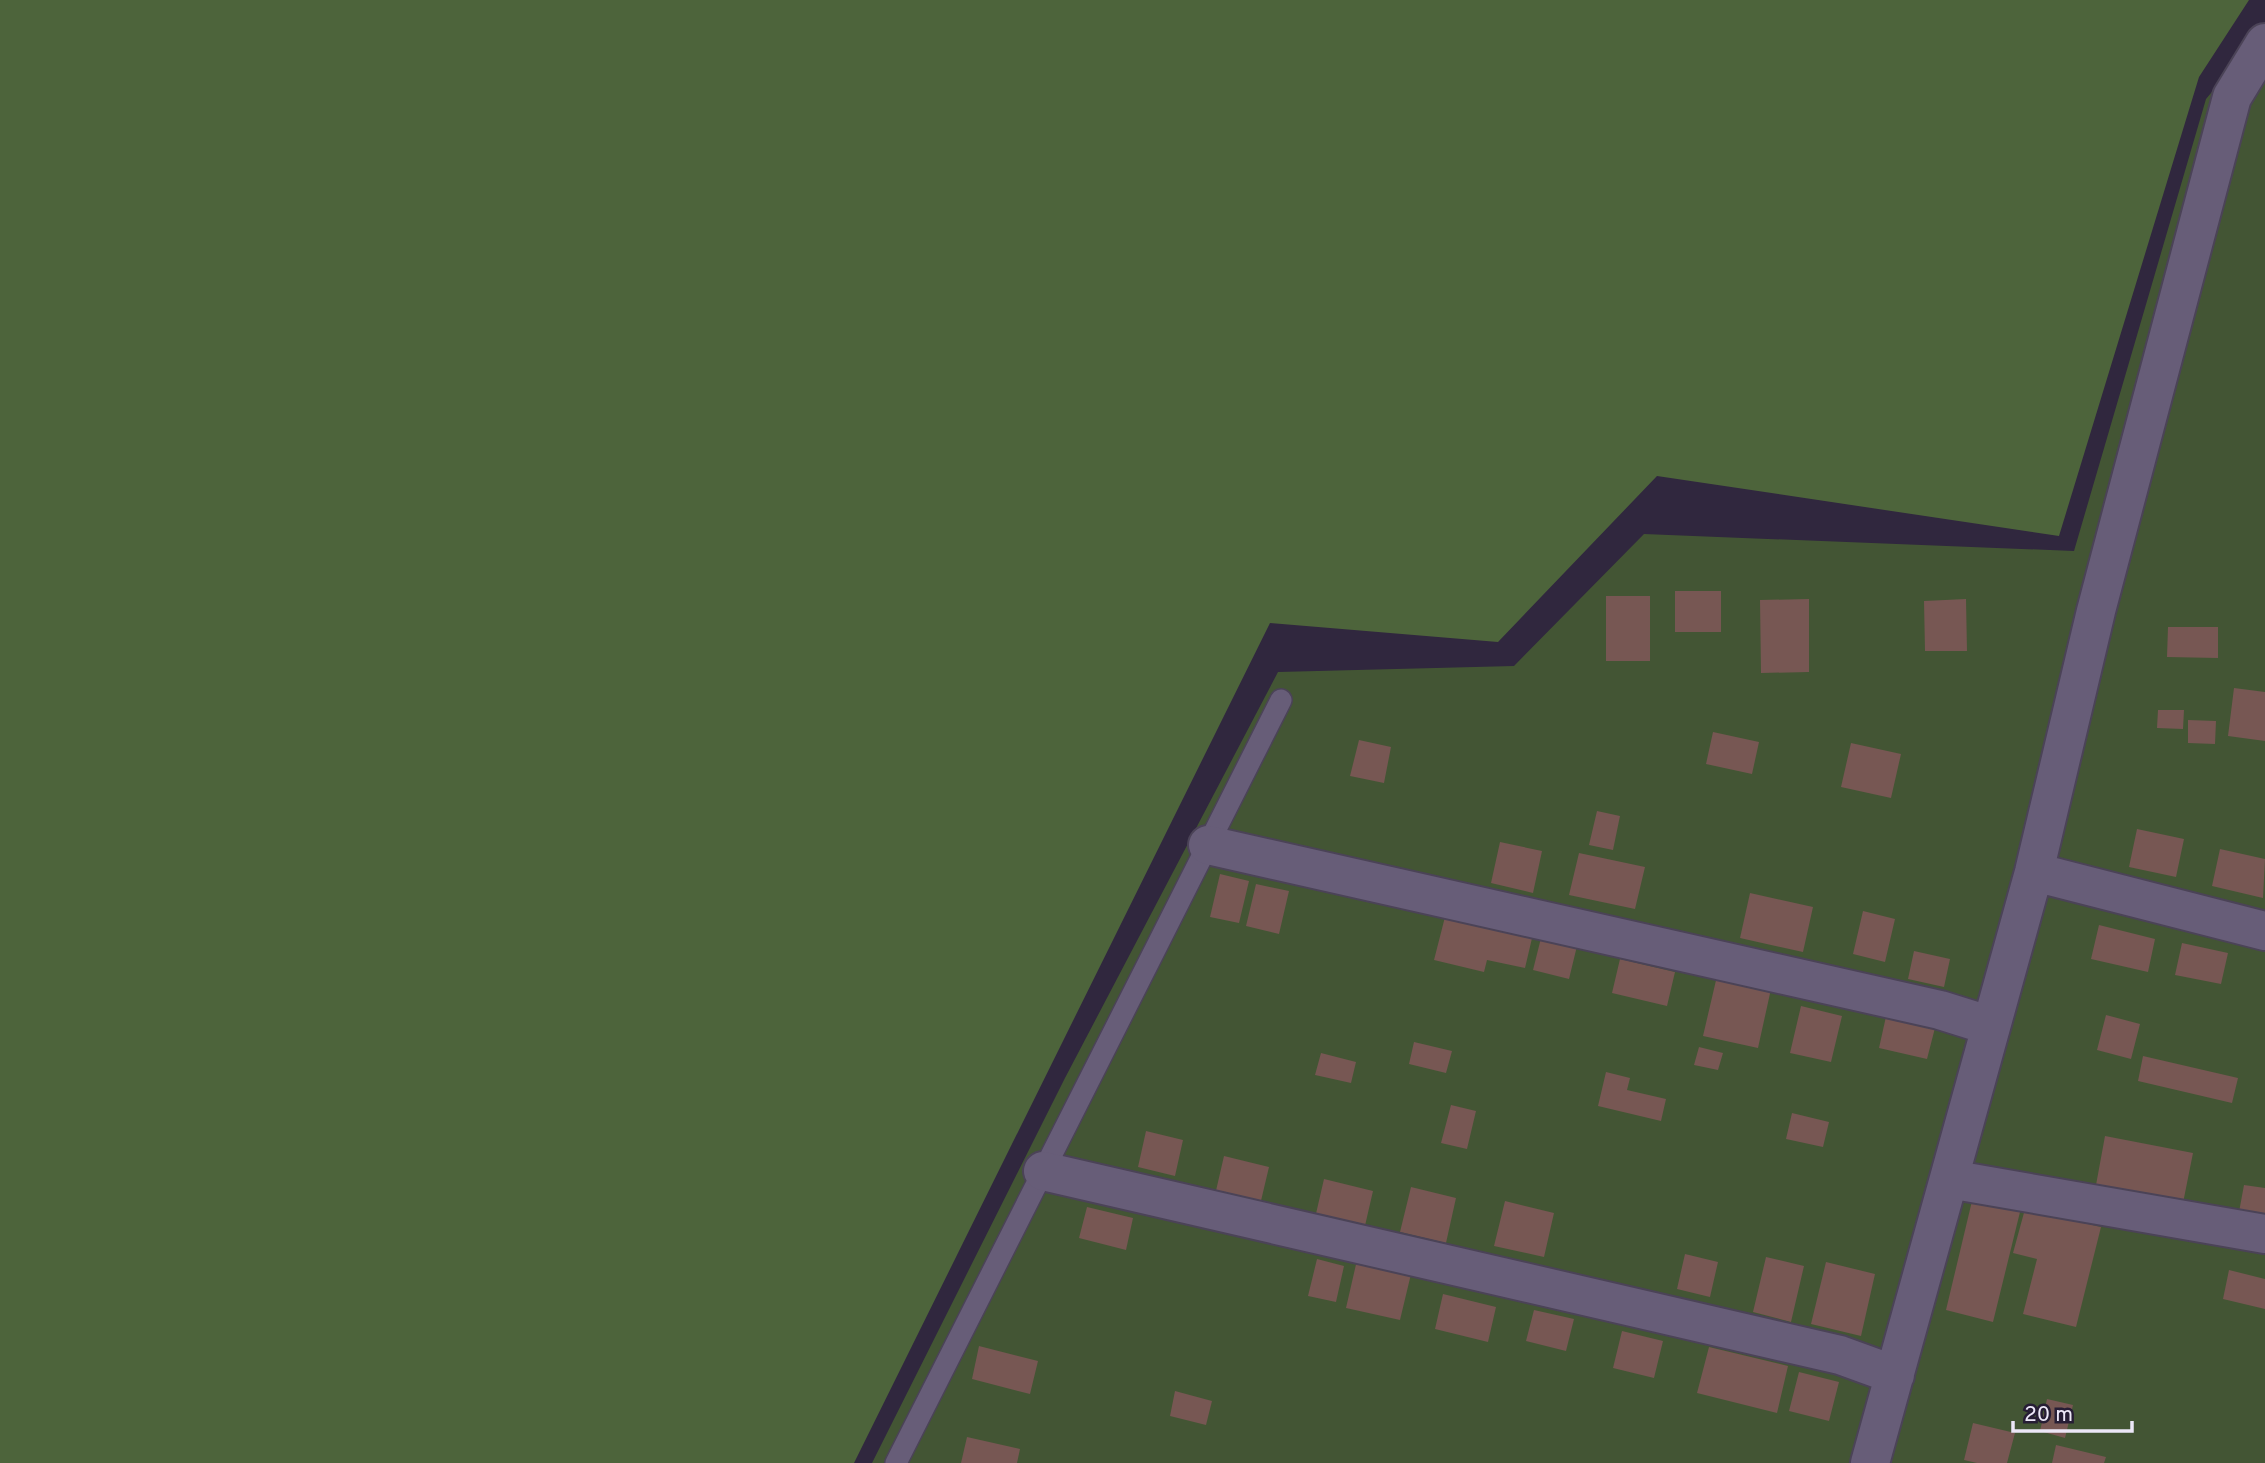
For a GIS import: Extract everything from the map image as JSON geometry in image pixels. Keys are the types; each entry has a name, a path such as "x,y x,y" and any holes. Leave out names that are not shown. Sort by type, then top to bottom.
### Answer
{"street":[{"path":"1871,1463 2034,872 2096,611 2232,97 2265,43"},
{"path":"1208,845 1940,1010 1991,1026"},
{"path":"2034,872 2265,931"},
{"path":"1043,1171 1840,1356 1895,1375"},
{"path":"1949,1179 2265,1234"}],"lane":[{"path":"896,1463 1281,701"}],"green space":[{"path":"0,0 2249,0 2199,77 2059,536 1657,476 1498,642 1270,623 854,1463 0,1463"},
{"path":"2265,28 2265,1463 872,1463 1065,1078 1278,672 1514,666 1644,534 2074,551 2206,99"}],"building":[{"path":"1675,591 1721,591 1721,632 1675,632"},
{"path":"1606,596 1650,596 1650,661 1606,661"},
{"path":"1809,599 1809,672 1761,673 1760,600"},
{"path":"1966,599 1967,651 1925,651 1924,601"},
{"path":"2168,627 2218,627 2218,658 2167,657"},
{"path":"2234,688 2265,692 2265,741 2228,736"},
{"path":"2158,710 2184,710 2183,729 2157,728"},
{"path":"2188,720 2216,721 2215,744 2188,743"},
{"path":"1713,732 1759,742 1752,774 1706,764"},
{"path":"1359,740 1391,747 1384,783 1350,776"},
{"path":"1851,743 1901,754 1891,798 1841,787"},
{"path":"1597,811 1620,816 1613,850 1589,845"},
{"path":"2137,829 2184,839 2176,877 2129,867"},
{"path":"1500,842 1542,851 1533,893 1491,883"},
{"path":"2220,849 2265,859 2263,898 2212,886"},
{"path":"1579,853 1645,867 1635,909 1569,895"},
{"path":"1220,874 1249,881 1239,923 1210,917"},
{"path":"1256,884 1289,891 1279,934 1246,926"},
{"path":"1750,893 1813,907 1803,952 1740,938"},
{"path":"1863,911 1895,919 1885,962 1853,954"},
{"path":"1446,913 1533,934 1525,968 1487,960 1484,972 1434,960"},
{"path":"2099,925 2155,939 2148,972 2091,959"},
{"path":"1541,938 1577,946 1569,979 1533,970"},
{"path":"2182,943 2228,953 2221,984 2175,975"},
{"path":"1914,951 1950,959 1944,987 1908,979"},
{"path":"1620,959 1675,972 1667,1006 1612,993"},
{"path":"1717,976 1771,989 1758,1048 1703,1036"},
{"path":"1801,1006 1842,1016 1831,1062 1790,1053"},
{"path":"1887,1012 1936,1024 1927,1059 1879,1048"},
{"path":"2106,1015 2140,1024 2131,1059 2097,1050"},
{"path":"1414,1042 1452,1051 1446,1073 1409,1064"},
{"path":"1699,1047 1723,1053 1718,1070 1694,1065"},
{"path":"1321,1053 1356,1062 1351,1083 1315,1075"},
{"path":"2143,1056 2238,1078 2232,1103 2138,1081"},
{"path":"1606,1072 1630,1078 1627,1090 1666,1099 1661,1121 1598,1106"},
{"path":"1451,1105 1476,1111 1467,1149 1441,1143"},
{"path":"1792,1113 1829,1122 1823,1147 1786,1139"},
{"path":"1146,1131 1183,1140 1175,1176 1138,1167"},
{"path":"2105,1136 2193,1153 2183,1203 2096,1185"},
{"path":"1224,1156 1269,1167 1260,1205 1215,1195"},
{"path":"1324,1179 1373,1191 1364,1230 1315,1218"},
{"path":"2244,1185 2265,1188 2265,1216 2239,1212"},
{"path":"1411,1187 1456,1198 1446,1243 1400,1232"},
{"path":"1505,1201 1554,1213 1544,1257 1494,1246"},
{"path":"1972,1201 2020,1212 1993,1322 1946,1310"},
{"path":"1087,1207 1133,1218 1126,1250 1079,1238"},
{"path":"2025,1209 2101,1227 2076,1327 2023,1314 2037,1259 2013,1253"},
{"path":"1685,1254 1718,1262 1710,1297 1677,1289"},
{"path":"1766,1257 1804,1266 1791,1322 1753,1312"},
{"path":"1317,1259 1344,1266 1336,1302 1308,1296"},
{"path":"1357,1260 1411,1274 1400,1320 1346,1308"},
{"path":"1826,1262 1875,1274 1861,1336 1811,1324"},
{"path":"2229,1270 2265,1279 2265,1309 2223,1299"},
{"path":"1443,1294 1496,1307 1488,1342 1435,1329"},
{"path":"1534,1310 1574,1319 1566,1351 1526,1341"},
{"path":"1622,1331 1663,1341 1654,1378 1613,1368"},
{"path":"979,1346 1038,1361 1030,1394 972,1379"},
{"path":"1709,1347 1788,1366 1777,1413 1697,1393"},
{"path":"1799,1372 1839,1382 1829,1421 1789,1411"},
{"path":"1175,1391 1212,1401 1206,1425 1170,1416"},
{"path":"2047,1399 2073,1405 2065,1438 2040,1431"},
{"path":"1973,1423 2015,1433 2007,1463 1964,1460"},
{"path":"967,1437 1020,1449 1017,1463 961,1463"},
{"path":"2056,1445 2106,1457 2104,1463 2052,1463"}]}
